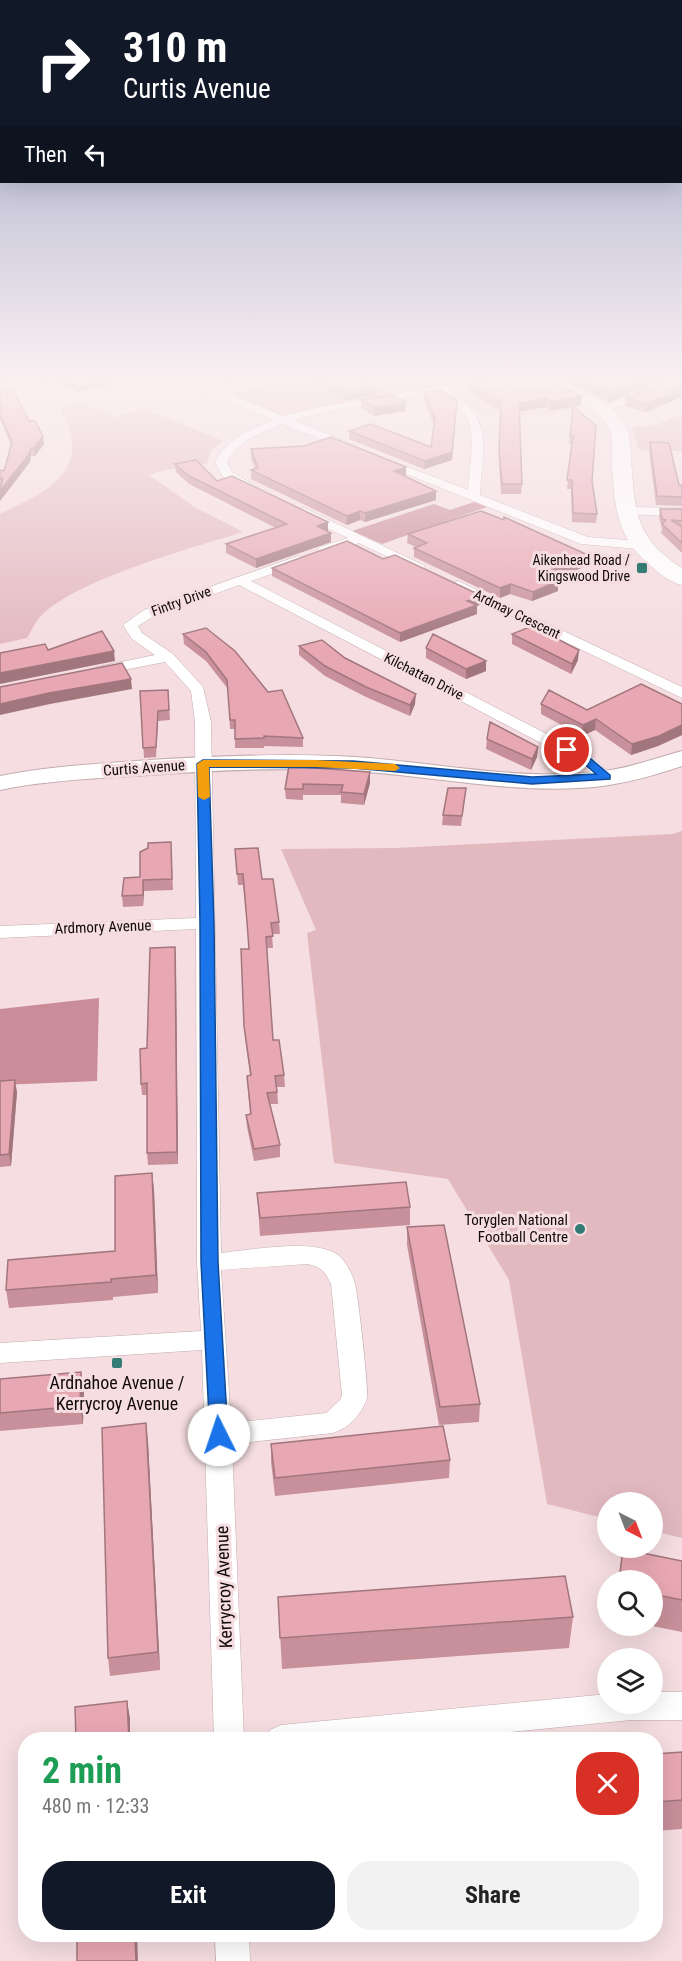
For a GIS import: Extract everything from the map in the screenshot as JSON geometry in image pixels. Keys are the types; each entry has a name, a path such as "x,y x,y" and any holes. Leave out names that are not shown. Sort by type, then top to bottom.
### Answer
{"main road":[{"path":"622,469 626,511 632,535 639,545 660,564 682,578"}],"street":[{"path":"223,469 232,477 266,494"},
{"path":"403,469 586,541 639,545"},
{"path":"474,497 475,469"},
{"name":"Ardmay Crescent","path":"287,504 682,693"},
{"path":"626,511 682,512"},
{"name":"Fintry Drive","path":"203,764 203,722 198,690 168,657 137,636 130,625 149,613 360,538"},
{"name":"Kilchattan Drive","path":"239,580 587,761 606,777"},
{"path":"78,675 168,657"},
{"name":"Curtis Avenue","path":"0,783 83,772 203,764 353,764 532,780 606,777 682,758"},
{"name":"Kerrycroy Avenue","path":"203,764 207,923 209,1262 219,1435 229,1732"},
{"name":"Ardmory Avenue","path":"0,932 207,923"},
{"path":"209,1262 307,1255 326,1260 335,1266 344,1284 355,1395 351,1406 333,1423 219,1435"},
{"path":"0,1353 213,1340"},
{"path":"363,1732 631,1706 682,1706"},
{"path":"232,1942 233,1961"}],"shaded area":[{"path":"65,469 175,469 149,475 193,506 243,532 165,556 105,578 55,604 39,618 27,638 0,644 0,514 35,496 62,475"},
{"path":"474,502 487,507 382,544 352,531 434,504 450,510"},
{"name":"Toryglen National Football Centre","path":"682,831 682,1538 663,1533 663,1492 597,1492 597,1516 547,1504 509,1280 448,1179 334,1163 307,933 316,930 281,849 396,848 673,834"},
{"path":"99,998 97,1081 0,1085 0,1009"}],"building":[{"path":"5,469 18,469 0,491 3,478 0,479 0,470 4,471"},
{"path":"180,469 205,469 217,481 232,476 328,522 317,526 331,533 256,559 226,544 287,524 189,476"},
{"path":"401,469 394,471 436,491 365,513 360,511 347,516 251,470"},
{"path":"501,469 521,469 522,484 502,484"},
{"path":"569,469 593,469 592,481 597,514 573,513 572,480 567,480"},
{"path":"653,469 675,469 679,485 682,485 682,497 657,496"},
{"path":"660,509 682,509 682,521 671,520 682,527 682,543 662,524 666,520 662,519"},
{"path":"481,511 504,520 504,517 590,556 541,574 558,581 533,592 511,584 500,588 414,548 427,543 408,534"},
{"path":"347,541 383,559 395,555 482,596 467,601 477,605 400,633 272,568"},
{"path":"532,626 579,650 572,664 512,634"},
{"path":"206,628 235,651 268,692 282,690 303,738 264,736 264,738 235,739 235,720 230,720 227,680 206,652 183,634"},
{"path":"102,631 114,651 0,673 0,653 45,644 48,650"},
{"path":"433,634 486,661 466,669 426,648"},
{"path":"322,640 345,658 416,694 410,705 366,687 325,666 299,646"},
{"path":"122,663 131,679 0,704 0,687"},
{"path":"641,684 682,704 682,725 659,736 632,744 596,719 583,725 541,704 549,690 587,710"},
{"path":"168,690 169,710 158,711 156,747 143,748 140,691"},
{"path":"490,722 538,747 532,759 487,739"},
{"path":"289,766 370,772 364,794 341,792 343,785 303,784 303,789 285,789"},
{"path":"448,788 466,788 462,816 443,815"},
{"path":"171,842 172,879 143,880 143,895 122,896 124,878 140,877 140,852 148,848 148,843"},
{"path":"258,848 262,879 273,879 279,922 271,923 273,936 266,937 273,1040 279,1040 284,1075 275,1076 277,1092 267,1093 280,1145 254,1149 246,1115 251,1114 247,1076 251,1075 244,1026 241,949 249,949 243,874 237,874 235,849"},
{"path":"175,947 177,1152 147,1153 147,1083 141,1084 140,1049 147,1048 150,948"},
{"path":"15,1080 9,1154 0,1155 0,1081"},
{"path":"152,1173 156,1275 111,1279 111,1282 6,1290 8,1260 115,1251 115,1176"},
{"path":"406,1182 410,1207 260,1218 257,1193"},
{"path":"444,1225 480,1404 440,1407 407,1227"},
{"path":"81,1372 80,1406 0,1413 0,1379"},
{"path":"146,1423 158,1652 108,1658 102,1428"},
{"path":"443,1426 450,1460 275,1478 271,1444"},
{"path":"663,1557 682,1561 682,1600 663,1596 663,1570 620,1570 622,1558"},
{"path":"565,1576 573,1617 280,1638 278,1597"},
{"path":"127,1701 129,1732 76,1732 75,1707"},
{"path":"682,1752 682,1800 663,1801 663,1753"},
{"path":"77,1942 135,1942 136,1961 77,1961"}],"slow traffic":[{"path":"204,797 203,764 315,763 395,768"}],"place":[{"name":"Aikenhead Road / Kingswood Drive","path":"642,568"},
{"name":"Toryglen National Football Centre","path":"580,1229"},
{"name":"Ardnahoe Avenue / Kerrycroy Avenue","path":"117,1363"}],"route":[{"path":"219,1435 209,1262 207,923 203,764 353,764 532,780 606,777 587,761 567,750"}]}
